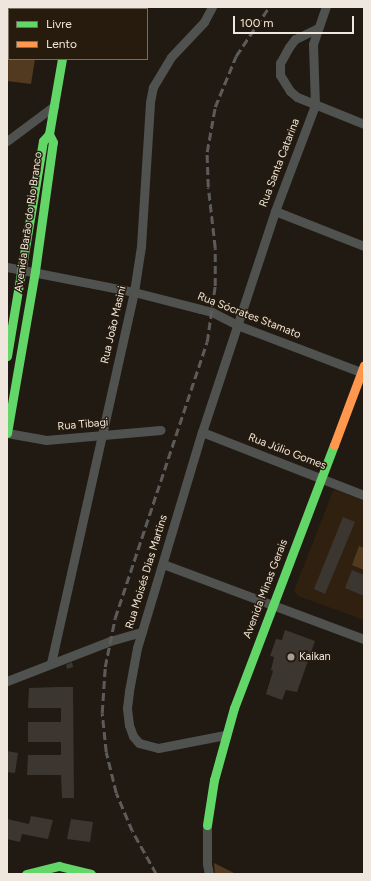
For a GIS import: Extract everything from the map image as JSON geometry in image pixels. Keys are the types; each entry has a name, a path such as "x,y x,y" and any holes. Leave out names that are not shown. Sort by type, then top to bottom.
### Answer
{"street":[{"name":"Rua João Masini","path":"51,663 134,292 141,246 150,102 153,87 171,57 204,22 212,7"},
{"name":"Rua Santa Catarina","path":"237,325 275,211 315,105 313,44 326,7"},
{"path":"318,28 295,39 288,47 280,63 280,75 290,92 315,105 364,124"},
{"name":"Avenida Barão do Rio Branco","path":"7,356 44,140 49,134 62,60"},
{"path":"7,141 54,106"},
{"name":"Avenida Barão do Rio Branco","path":"7,433 35,271 52,142 49,134"},
{"path":"275,211 364,246"},
{"name":"Rua Sócrates Stamato","path":"7,267 35,271 134,292 212,312 237,325 363,369"},
{"name":"Rua Moisés Dias Martins","path":"225,735 158,748 139,743 133,736 129,725 127,708 128,691 142,632 202,432 237,325"},
{"name":"Avenida Minas Gerais","path":"209,874 207,825 214,780 225,735 320,478 363,369"},
{"name":"Rua Tibagi","path":"7,433 46,440 161,430"},
{"name":"Rua Júlio Gomes","path":"202,432 364,495"},
{"path":"163,564 364,639"},
{"path":"7,681 110,641 142,632"},
{"path":"26,874 59,866 91,874"}],"shaded area":[{"path":"7,7 42,7 8,8 8,60 35,60 31,84 7,81"},
{"path":"336,490 364,501 364,620 298,596 294,591 333,491"},
{"path":"359,546 364,548 364,570 352,565"},
{"path":"214,863 236,874 215,874"}],"building":[{"path":"343,517 355,522 325,594 314,589"},
{"path":"352,570 364,575 364,596 345,588"},
{"name":"Kaikan","path":"285,630 315,641 297,692 286,690 282,700 266,694 273,671 271,670 274,657 270,656 276,639 282,640"},
{"path":"72,662 73,667 67,669 66,665"},
{"path":"73,687 74,798 62,798 61,775 27,775 28,755 61,755 61,742 28,742 28,722 61,722 61,708 28,708 29,688"},
{"path":"7,751 18,753 15,773 7,772"},
{"path":"31,816 53,820 48,839 22,834 20,842 7,839 7,819 29,824"},
{"path":"71,819 93,822 90,842 67,839"}],"railway":[{"path":"156,874 132,831 116,793 106,752 102,713 105,667 115,618 207,342 215,286 215,248 208,187 207,152 215,107 236,56 269,7"}],"traffic: fast":[{"path":"7,356 43,141 49,134 62,60"},
{"path":"7,433 35,271 53,142 49,134"},
{"path":"207,825 214,780 234,708 334,445"},
{"path":"26,874 59,866 91,874"}],"traffic: slow":[{"path":"334,445 364,365"}],"place":[{"name":"Kaikan","path":"291,657"}]}
